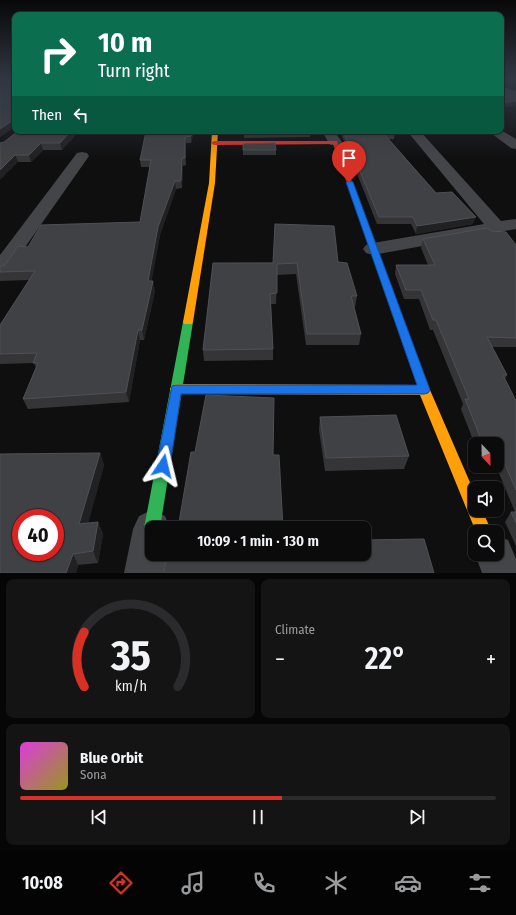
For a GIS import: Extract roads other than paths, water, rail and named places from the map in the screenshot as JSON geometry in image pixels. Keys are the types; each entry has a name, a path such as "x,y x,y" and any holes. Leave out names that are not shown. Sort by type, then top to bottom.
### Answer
{"street":[{"path":"153,521 212,183 215,134"},
{"path":"330,134 335,142 424,390 481,525"},
{"path":"416,134 495,226"},
{"path":"499,134 516,145"},
{"path":"214,143 335,142"},
{"path":"0,269 82,156"},
{"path":"373,249 495,226 516,224"},
{"path":"176,389 424,390"},
{"path":"144,573 146,561"},
{"path":"497,561 502,573"}]}
